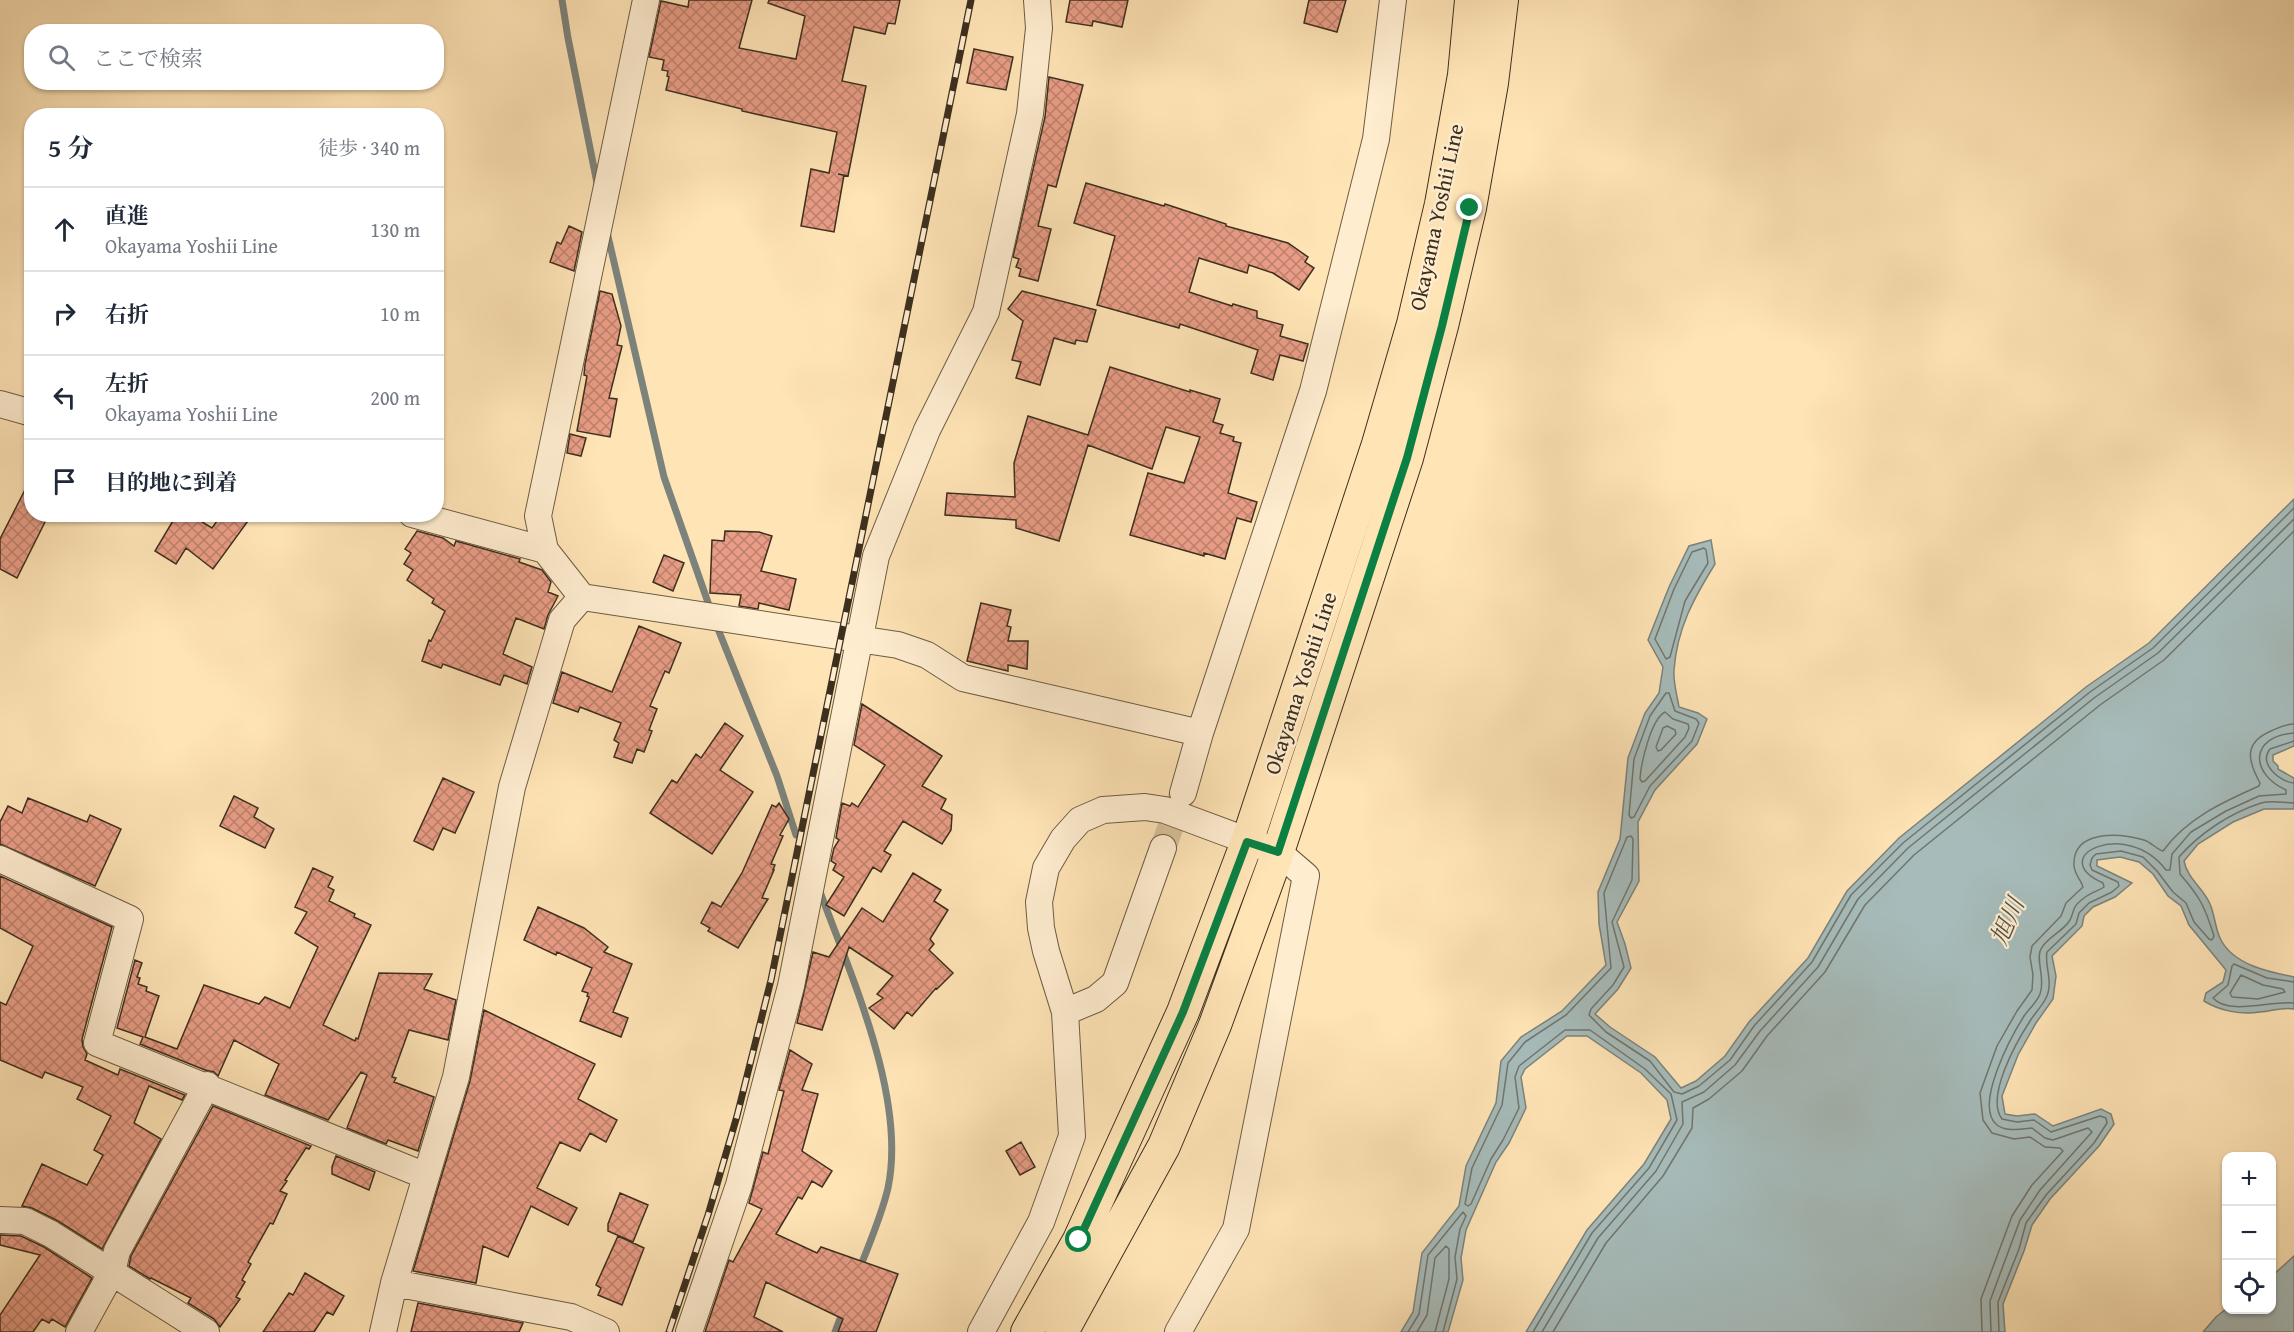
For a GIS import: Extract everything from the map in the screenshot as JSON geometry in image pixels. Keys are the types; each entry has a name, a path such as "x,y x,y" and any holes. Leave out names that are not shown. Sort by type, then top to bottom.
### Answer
{"main road":[{"name":"Okayama Yoshii Line","path":"1027,1332 1079,1240 1183,1012 1247,842 1374,455 1413,324 1442,204 1464,75 1471,0"},
{"name":"Okayama Yoshii Line","path":"1062,1332 1164,1146 1215,1025 1278,852 1407,458 1442,326 1470,208 1492,83 1502,0"}],"street":[{"path":"646,0 538,516 544,550 582,597 898,645 927,655 963,678 1200,733"},
{"path":"689,1332 738,1185 791,986 876,556 927,430 986,312 1030,114 1039,28 1037,0"},
{"path":"1183,794 1200,733 1313,390 1376,139 1393,0"},
{"path":"0,404 24,411"},
{"path":"441,522 544,550"},
{"path":"383,1332 394,1283 456,1077 512,787 562,620 582,597"},
{"path":"981,1332 1041,1222 1072,1136 1065,1012 1041,928 1039,902 1046,868 1063,838 1080,820 1103,810 1145,807 1165,810 1278,852 1306,876 1236,1229 1178,1332"},
{"path":"1065,1012 1096,999 1115,983 1163,848"},
{"path":"0,859 130,919 97,1043 207,1085 426,1176"},
{"path":"79,1332 112,1272 117,1251 207,1085"},
{"path":"0,1220 25,1221 51,1234 206,1332"},
{"path":"394,1283 571,1317 606,1332"}],"water":[{"name":"旭川","path":"2294,499 2294,746 2273,755 2273,761 2278,769 2294,778 2294,809 2264,809 2233,822 2198,844 2184,861 2188,873 2210,904 2219,936 2227,949 2234,956 2253,966 2294,977 2294,1009 2253,1013 2238,1012 2224,1010 2204,1001 2206,993 2223,982 2226,970 2189,925 2181,906 2168,896 2153,874 2139,862 2120,857 2097,860 2097,866 2132,883 2115,897 2093,907 2084,916 2082,926 2052,956 2056,976 2053,999 2018,1055 2002,1096 2005,1114 2017,1116 2035,1114 2053,1126 2101,1109 2111,1114 2114,1124 2099,1146 2050,1199 2032,1225 2003,1304 2005,1332 1526,1332 1587,1230 1644,1164 1671,1119 1667,1100 1641,1073 1587,1036 1567,1036 1525,1069 1521,1077 1526,1108 1509,1143 1496,1162 1466,1230 1461,1258 1463,1280 1448,1332 1401,1332 1413,1312 1422,1253 1459,1206 1466,1166 1496,1103 1501,1061 1521,1037 1562,1011 1606,965 1599,924 1598,892 1620,839 1628,758 1645,713 1659,693 1663,667 1648,640 1669,587 1689,546 1711,540 1715,564 1700,589 1683,627 1676,655 1674,679 1679,707 1698,713 1707,719 1697,744 1655,790 1638,822 1639,881 1617,922 1631,968 1618,989 1595,1014 1610,1027 1655,1057 1681,1088 1696,1081 1725,1056 1749,1022 1808,958 1847,891 1899,838 2086,687 2149,643"},
{"path":"2294,1256 2294,1332 2203,1332 2222,1312 2276,1314 2276,1272"}],"building":[{"path":"689,0 752,0 739,48 796,59 805,16 768,3 769,0 900,0 895,24 888,23 885,34 854,27 842,81 866,86 848,176 844,175 834,232 801,226 811,169 829,173 837,132 742,111 742,109 666,90 669,77 667,76 668,71 662,70 664,60 649,57 661,1 688,7"},
{"path":"1070,0 1128,0 1122,27 1093,21 1092,26 1066,22"},
{"path":"1309,0 1346,0 1337,32 1304,23"},
{"path":"974,49 1013,57 1006,90 967,83"},
{"path":"1049,77 1083,85 1056,187 1048,185 1038,226 1051,229 1038,281 1019,276 1021,269 1016,267 1019,259 1013,257 1045,117"},
{"path":"1086,183 1164,206 1165,204 1226,224 1226,226 1288,243 1308,257 1305,262 1314,268 1299,290 1273,273 1249,265 1247,273 1199,258 1189,292 1232,306 1233,304 1257,311 1257,318 1283,325 1280,336 1308,344 1303,361 1280,355 1273,380 1251,373 1258,350 1180,324 1179,328 1097,305 1115,236 1074,223"},
{"path":"569,226 582,232 574,271 550,262 557,242 561,244"},
{"path":"600,291 612,294 621,326 617,345 622,346 609,398 617,399 610,437 577,431 587,376 584,375 585,364"},
{"path":"1022,291 1096,310 1087,342 1076,340 1075,344 1054,338 1040,385 1016,378 1021,362 1012,360 1023,321 1008,309"},
{"path":"1110,367 1220,399 1213,422 1223,425 1220,433 1234,437 1233,441 1241,443 1228,493 1257,502 1251,522 1237,518 1225,559 1204,553 1204,556 1130,535 1148,473 1184,483 1200,437 1166,427 1152,469 1088,445 1059,541 1016,528 1016,520 945,515 947,493 1015,497 1014,463 1028,416 1088,435"},
{"path":"570,434 586,438 581,456 567,453"},
{"path":"24,492 24,522 45,522 17,578 0,569 0,539"},
{"path":"172,522 202,522 212,528 216,522 247,522 213,569 186,548 176,564 155,551"},
{"path":"417,531 443,538 454,546 456,541 520,559 519,562 542,570 551,582 548,592 558,596 544,629 516,618 503,654 532,667 527,684 504,675 500,685 443,664 441,668 422,661 429,640 431,641 445,611 432,603 434,599 407,580 413,570 404,564 411,553 405,549"},
{"path":"725,531 759,532 772,536 761,571 796,579 789,610 759,603 758,609 739,606 741,595 710,593 712,540 724,541"},
{"path":"664,555 684,563 673,591 653,582"},
{"path":"981,603 1011,610 1007,626 1011,627 1008,641 1028,641 1027,669 1008,665 1008,671 967,661"},
{"path":"639,626 681,643 669,673 665,671 650,706 657,709 644,752 637,749 632,763 614,757 619,743 614,740 621,723 580,707 578,712 553,703 562,672 612,692"},
{"path":"862,704 942,756 922,786 946,799 941,809 952,815 951,830 942,844 903,821 884,851 891,855 881,872 873,867 844,916 826,905 844,877 833,870 836,864 831,861 834,848 839,840 836,838 842,803 850,806 852,803 858,807 885,765 854,745"},
{"path":"725,723 743,736 720,770 753,792 712,854 650,813 672,780 677,783 696,754 701,758"},
{"path":"443,778 474,792 455,833 443,828 433,850 414,841"},
{"path":"234,796 258,808 254,817 274,829 265,848 220,826"},
{"path":"28,798 87,822 90,815 121,829 95,886 0,844 0,822 8,806 22,813"},
{"path":"779,803 789,819 780,835 783,836 771,864 775,865 774,870 762,898 768,899 738,948 708,931 710,928 701,923 712,902 721,907 742,873 772,805 776,807"},
{"path":"313,868 333,877 328,887 334,890 329,901 371,925 323,1025 355,1041 356,1038 358,1039 379,973 432,974 424,989 456,1000 448,1040 409,1030 392,1077 396,1078 394,1082 434,1097 418,1151 388,1140 386,1144 347,1128 367,1075 361,1072 328,1120 265,1095 279,1064 234,1040 218,1076 214,1072 140,1044 143,1037 117,1028 135,960 142,963 137,977 140,978 138,984 147,987 146,991 159,996 145,1037 177,1049 204,985 259,1004 265,997 290,1008 318,947 295,933 307,912 295,907"},
{"path":"913,873 941,890 934,901 948,910 930,939 934,944 929,950 953,973 936,988 912,1016 907,1012 894,1029 869,1008 883,998 877,994 893,976 849,947 822,1030 797,1023 813,952 829,957 862,908 883,922"},
{"path":"0,876 112,927 82,1039 87,1054 85,1060 118,1075 120,1069 185,1095 182,1100 149,1086 134,1123 161,1139 102,1249 58,1221 32,1208 22,1206 42,1164 87,1185 103,1155 94,1150 111,1116 77,1099 83,1087 45,1072 42,1078 0,1060 0,1002 6,1005 33,946 0,928"},
{"path":"538,907 584,928 608,947 604,952 632,964 613,1012 628,1018 621,1037 580,1021 589,997 588,993 582,991 592,968 524,940"},
{"path":"484,1010 595,1064 578,1099 617,1120 606,1142 590,1133 580,1151 560,1142 537,1188 577,1208 568,1225 531,1206 508,1257 483,1246 476,1283 413,1271 470,1081"},
{"path":"790,1050 812,1064 802,1090 818,1094 802,1151 832,1171 822,1187 812,1181 802,1199 798,1197 776,1234 817,1253 821,1247 898,1274 876,1332 838,1332 843,1319 766,1282 754,1317 783,1332 705,1332 729,1260 733,1262 762,1209 749,1203 763,1152 768,1154 784,1091 779,1090"},
{"path":"213,1106 311,1146 309,1149 306,1148 285,1180 287,1181 280,1191 287,1194 273,1224 270,1223 248,1262 251,1264 242,1280 245,1282 236,1297 240,1299 220,1327 214,1319 188,1303 191,1298 150,1279 129,1266 131,1256"},
{"path":"1021,1142 1035,1167 1020,1175 1006,1151"},
{"path":"336,1156 375,1172 369,1190 332,1174"},
{"path":"620,1193 648,1205 633,1242 608,1231 608,1224"},
{"path":"0,1235 21,1236 44,1247 92,1278 65,1327 52,1319 49,1323 42,1319 33,1332 0,1332 0,1315 40,1255 0,1245"},
{"path":"618,1236 644,1248 622,1305 598,1295 601,1288 596,1285"},
{"path":"305,1273 344,1296 333,1315 327,1312 314,1332 263,1332 289,1293 293,1295"},
{"path":"418,1303 523,1323 519,1332 411,1332"}],"waterway":[{"path":"562,0 597,183"},
{"path":"607,232 664,477 711,611"},
{"path":"716,624 777,776 796,835"},
{"path":"819,889 872,1036 883,1076 890,1115 892,1153 888,1188 879,1219 859,1270"},
{"path":"835,1332 843,1311"}],"tunnel":[{"path":"1163,848 1182,795"}],"railway":[{"path":"669,1332 708,1215 737,1116 771,980 971,0"}],"route":[{"path":"1079,1240 1128,1128 1183,1012 1247,842 1278,852 1407,458 1470,208"}]}
